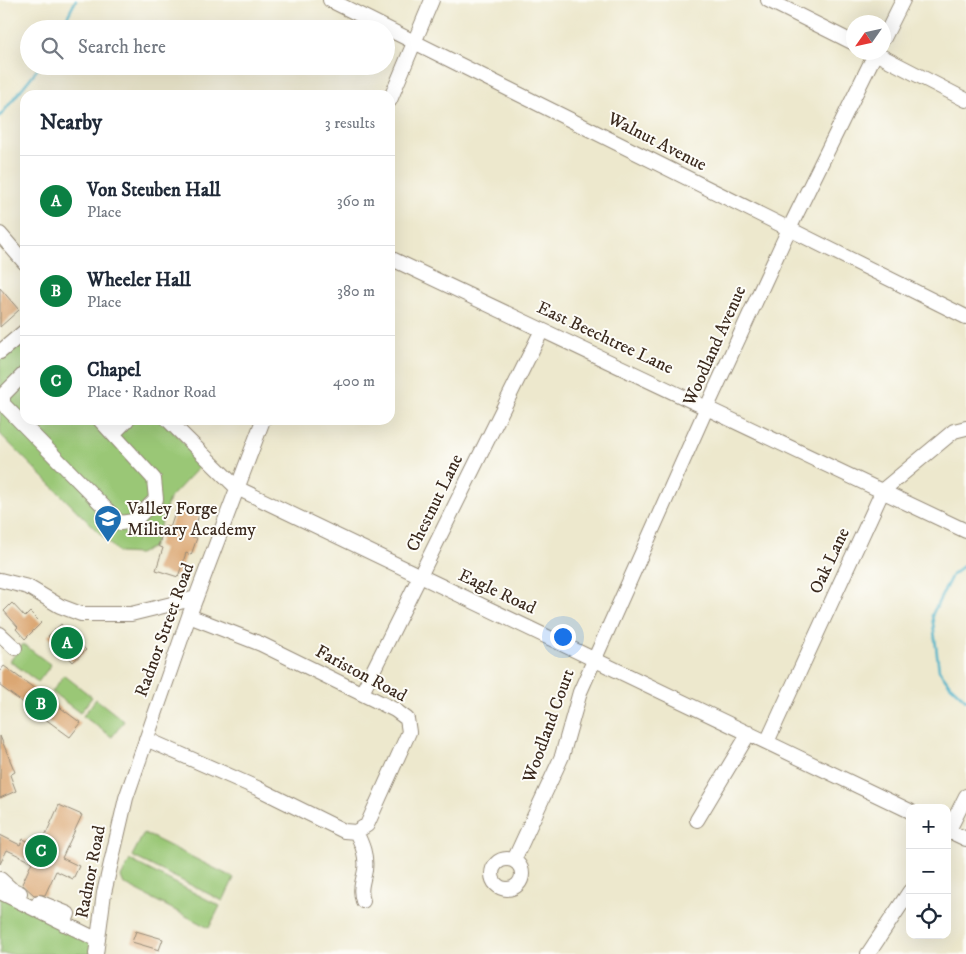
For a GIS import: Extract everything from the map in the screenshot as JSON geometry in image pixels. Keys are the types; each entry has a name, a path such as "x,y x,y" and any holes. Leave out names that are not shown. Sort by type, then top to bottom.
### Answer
{"street":[{"name":"Walnut Avenue","path":"330,0 371,20"},
{"path":"394,90 432,0"},
{"path":"768,0 846,39"},
{"path":"891,24 903,0"},
{"name":"Walnut Avenue","path":"395,31 966,317"},
{"name":"Woodland Avenue","path":"595,660 789,229 872,60"},
{"path":"889,60 966,100"},
{"path":"0,234 20,257"},
{"name":"East Beechtree Lane","path":"395,260 708,407 966,531"},
{"name":"Chestnut Lane","path":"362,693 542,330"},
{"path":"0,352 20,334"},
{"path":"20,378 3,395 3,404 20,421"},
{"path":"24,425 120,522 134,521 156,499 154,479 105,425"},
{"path":"113,434 122,425"},
{"name":"Eagle Road","path":"173,425 237,488 906,810"},
{"name":"Radnor Street Road","path":"126,798 189,616 261,425"},
{"name":"Oak Lane","path":"767,742 883,490 954,431 966,428"},
{"path":"0,580 28,587 60,606 81,614 131,614 196,598"},
{"name":"Fariston Road","path":"189,616 261,644 395,710 406,719 409,732 367,825 356,832"},
{"path":"0,634 15,648"},
{"name":"Woodland Court","path":"514,860 562,756 575,706 595,660"},
{"path":"697,820 749,733"},
{"path":"146,739 257,788 344,830 356,832 365,858 365,871 361,885 363,901"},
{"path":"951,825 966,796"},
{"name":"Radnor Road","path":"97,947 104,893 126,798"},
{"path":"951,832 966,839"},
{"path":"0,879 10,889 68,914 64,924"},
{"path":"0,892 64,924 97,947"},
{"path":"868,954 908,894"}],"green space":[{"path":"20,341 20,425 167,425 203,463 169,499 153,547 139,554 119,553 0,434 0,359"},
{"path":"23,644 51,665 38,682 10,661"},
{"path":"64,675 92,697 80,713 52,692"},
{"path":"96,699 124,721 112,737 83,716"},
{"path":"144,833 234,878 223,901 132,856"},
{"path":"130,860 220,906 209,928 124,884 121,877"},
{"path":"0,892 98,940 96,954 0,954"}],"building":[{"path":"0,288 19,310 0,327"},
{"path":"177,507 199,515 192,537 197,538 191,555 186,553 178,577 156,570 163,548 158,546 165,526 170,528"},
{"path":"12,603 25,617 30,612 41,623 25,639 16,629 18,627 4,611"},
{"path":"61,624 86,650 73,662 48,636"},
{"path":"4,666 81,723 70,737 0,686 0,671"},
{"path":"0,736 15,772 10,775 16,791 0,798"},
{"path":"59,805 82,815 62,858 79,866 73,879 56,871 45,895 34,895 22,884 32,862 7,850 0,864 0,835 20,845 23,839 40,847"},
{"path":"136,931 163,939 159,950 132,942"}],"waterway":[{"path":"66,20 76,0"},
{"path":"21,90 33,75"},
{"path":"0,116 20,91"},
{"path":"966,564 952,575 932,615 939,670 950,685 966,700"}],"place":[{"name":"Valley Forge Military Academy","path":"108,543"},
{"name":"Von Steuben Hall","path":"67,643"},
{"name":"Wheeler Hall","path":"41,704"},
{"name":"Chapel","path":"41,851"}]}
